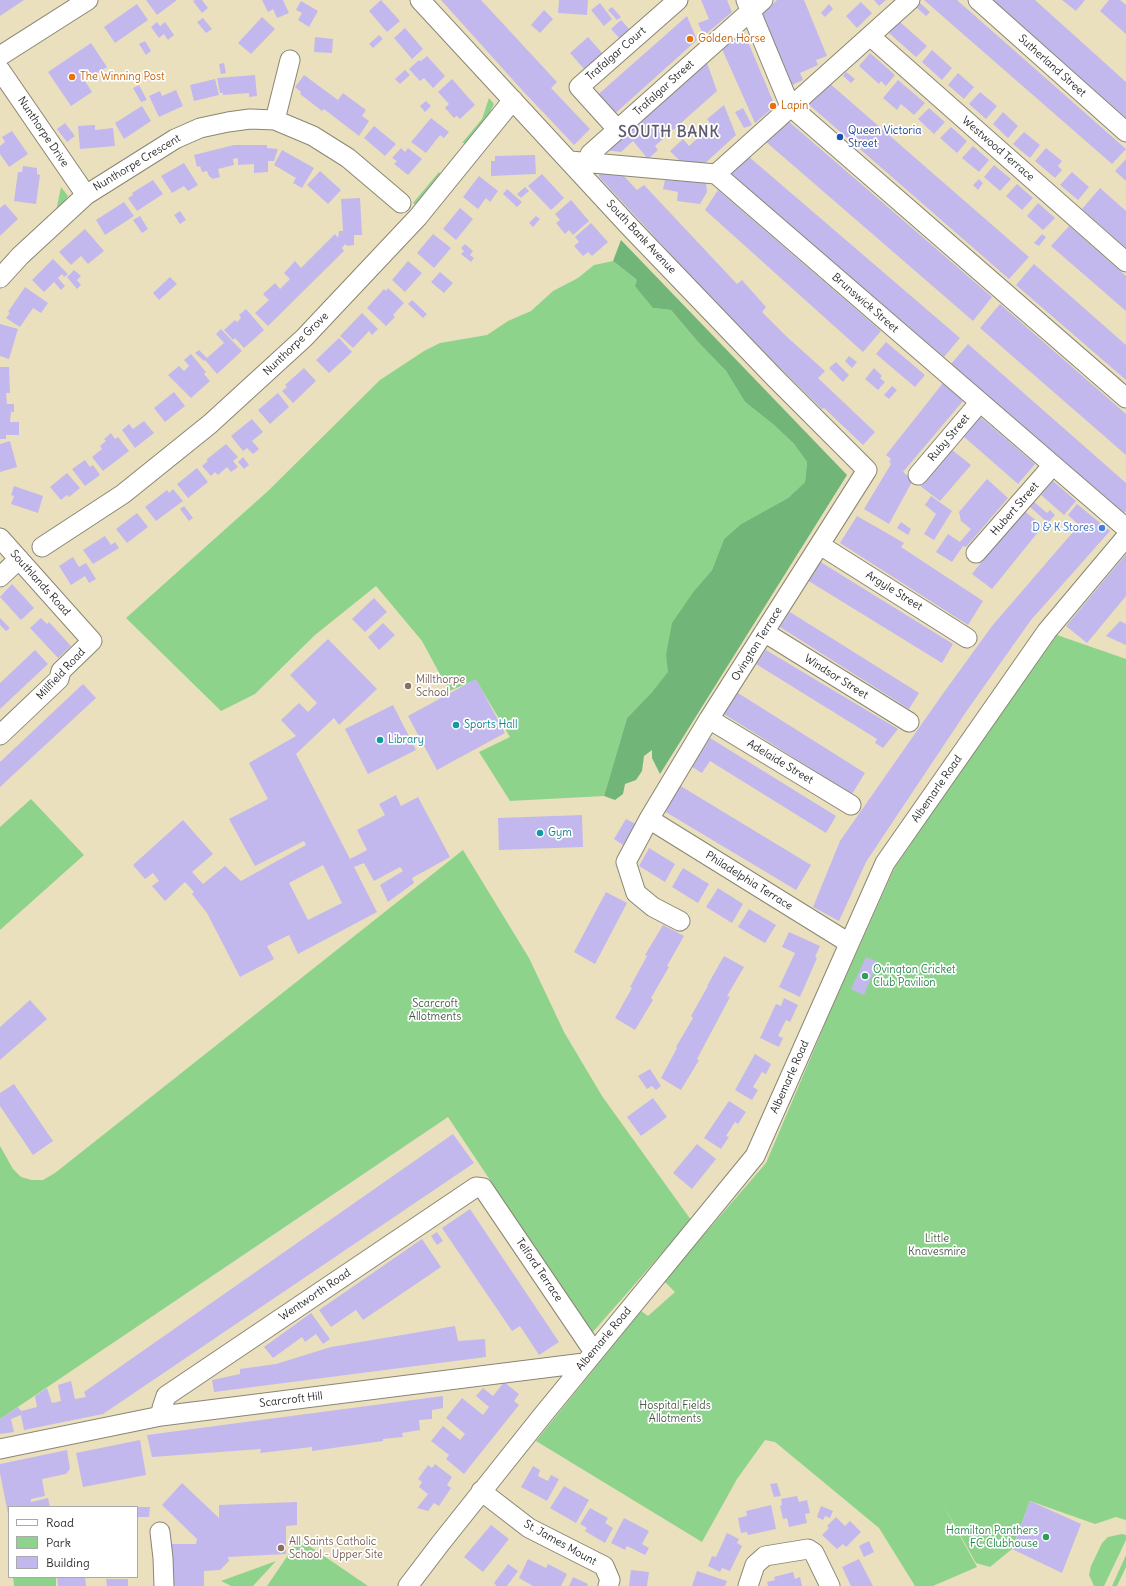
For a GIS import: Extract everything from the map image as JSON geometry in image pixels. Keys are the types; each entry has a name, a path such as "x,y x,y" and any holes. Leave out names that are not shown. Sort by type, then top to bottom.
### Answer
{"street":[{"path":"0,56 88,0"},
{"name":"South Bank Avenue","path":"420,0 774,377 867,470"},
{"name":"Trafalgar Court","path":"617,129 579,87 678,0"},
{"path":"570,161 589,164 716,174 790,106 910,0"},
{"name":"Sutherland Street","path":"978,0 1126,132"},
{"path":"753,4 790,106 1126,398"},
{"name":"Trafalgar Street","path":"589,164 590,154 753,4"},
{"name":"Westwood Terrace","path":"870,36 1126,262"},
{"path":"275,120 290,60"},
{"name":"Nunthorpe Drive","path":"0,70 86,194"},
{"name":"Nunthorpe Grove","path":"42,547 122,494 210,424 304,338 418,217 513,100"},
{"name":"Nunthorpe Crescent","path":"0,278 20,256 86,194 175,139 200,128 228,122 250,119 275,120 313,136 348,158 400,203"},
{"name":"Brunswick Street","path":"716,174 1126,528"},
{"name":"Ruby Street","path":"918,475 980,402"},
{"name":"Hubert Street","path":"976,553 1053,465"},
{"name":"Ovington Terrace","path":"680,921 649,914 636,893 626,862 649,819 709,719 867,470"},
{"name":"Albemarle Road","path":"408,1586 481,1491 589,1357 755,1156 886,863 1047,631 1126,537"},
{"name":"Southlands Road","path":"0,538 81,628"},
{"name":"Argyle Street","path":"820,545 967,638"},
{"path":"0,577 19,559"},
{"name":"Millfield Road","path":"0,734 59,679 61,671 92,641 81,628"},
{"name":"Windsor Street","path":"764,632 909,722"},
{"name":"Adelaide Street","path":"709,719 851,805"},
{"name":"Philadelphia Terrace","path":"649,819 849,943"},
{"name":"Wentworth Road","path":"161,1416 166,1396 476,1186 484,1188"},
{"name":"Telford Terrace","path":"484,1188 589,1357"},
{"name":"Scarcroft Hill","path":"0,1449 161,1416 589,1357"},
{"name":"St. James Mount","path":"481,1491 529,1528 604,1566 610,1580 608,1586"},
{"path":"160,1532 164,1586"},
{"path":"748,1586 755,1565 765,1556 808,1549 814,1553 830,1586"}],"green space":[{"path":"489,98 494,104 488,116 466,143 462,143 482,119"},
{"path":"439,172 441,175 416,205 413,203"},
{"path":"61,187 68,196 64,203 56,211"},
{"path":"621,240 847,475 660,774 652,758 652,750 644,756 642,771 636,780 625,784 623,794 615,800 604,796 627,718 652,692 668,672 666,655 672,623 694,591 712,570 724,539 741,524 788,498 805,482 807,462 794,444 774,425 745,402 726,371 698,342 671,310 653,308 635,286 637,280 613,261"},
{"path":"613,261 637,280 653,308 671,310 698,342 726,371 745,402 774,425 794,444 807,462 805,482 788,498 741,524 724,539 712,570 694,591 666,655 669,672 627,718 604,796 510,801 479,752 510,737 476,680 449,691 422,641 376,586 315,635 255,694 221,711 126,618 268,491 380,380 424,351 440,343 487,335 508,321 531,311 553,291 578,278 594,265"},
{"name":"Little Knavesmire","path":"1057,635 1126,659 1126,1520 1116,1517 1095,1524 1030,1501 1012,1549 990,1567 976,1563 941,1501 977,1567 933,1586 915,1586 879,1528 775,1442 765,1440 737,1479 702,1542 536,1441 641,1311 648,1316 675,1292 664,1281 766,1163 831,1010 895,867"},
{"path":"31,799 84,855 0,930 0,827"},
{"name":"Scarcroft Allotments","path":"463,850 529,958 564,1032 602,1096 691,1220 592,1333 448,1117 0,1419 0,1146 13,1169 21,1177 32,1180 43,1180 55,1173"},
{"path":"1122,1534 1126,1535 1126,1540 1104,1586 1094,1586 1089,1575 1091,1566 1102,1543 1108,1537"},
{"path":"299,1539 368,1586 267,1586"},
{"path":"1126,1555 1126,1567 1117,1586 1112,1586"},
{"path":"276,1561 253,1586 231,1586 221,1581"},
{"path":"13,1578 56,1578 56,1586 14,1586"}],"building":[{"path":"0,0 24,0 0,16"},
{"path":"146,0 177,0 157,15"},
{"path":"202,0 208,8 202,13 193,1"},
{"path":"262,0 283,0 289,13 277,18 273,9 268,12"},
{"path":"381,0 400,21 387,32 369,11"},
{"path":"441,0 481,0 557,82 551,88 590,129 574,145"},
{"path":"559,0 588,0 587,15 558,13"},
{"path":"701,0 727,0 732,12 706,34 703,34 698,23 709,19"},
{"path":"777,0 804,0 827,56 816,60 818,65 800,73 803,80 792,85 762,14"},
{"path":"874,0 886,0 879,6"},
{"path":"924,0 957,0 1126,149 1112,164"},
{"path":"991,0 1035,0 1126,82 1126,118"},
{"path":"1062,0 1085,0 1076,11"},
{"path":"1109,0 1120,0 1126,5 1126,34 1100,11"},
{"path":"301,1 318,11 309,27 298,20 302,13 296,10"},
{"path":"861,2 872,13 857,28 846,16"},
{"path":"600,3 612,19 604,26 591,10"},
{"path":"920,3 930,12 926,16 916,7"},
{"path":"137,4 148,20 115,43 104,27"},
{"path":"829,4 833,9 825,17 821,13"},
{"path":"612,7 621,17 617,20 608,10"},
{"path":"544,10 553,19 540,33 531,25"},
{"path":"687,16 697,40 610,118 593,99"},
{"path":"262,17 275,29 251,54 238,43"},
{"path":"203,18 212,29 206,33 197,22"},
{"path":"621,20 631,31 621,40 611,29"},
{"path":"157,22 160,26 165,22 174,35 168,40 164,34 159,38 151,27"},
{"path":"900,22 927,46 916,57 889,33"},
{"path":"405,28 423,49 412,59 394,38"},
{"path":"743,30 775,106 755,123 722,49"},
{"path":"379,35 383,39 373,48 369,44"},
{"path":"315,37 333,39 332,53 314,52"},
{"path":"588,37 603,54 585,70 570,53"},
{"path":"145,41 151,51 146,55 139,44"},
{"name":"The Winning Post","path":"91,43 107,67 85,81 92,92 71,106 48,72"},
{"path":"932,50 952,68 942,80 922,62"},
{"path":"870,53 895,75 886,86 881,81 879,84 859,66"},
{"path":"427,56 445,76 433,88 424,78 420,81 409,69 419,60 421,61"},
{"path":"706,60 717,91 655,146 658,150 648,159 633,141 621,152 605,150"},
{"path":"224,63 226,73 221,74 219,64"},
{"path":"405,70 410,75 400,84 395,79"},
{"path":"846,72 855,79 851,83 843,76"},
{"path":"958,73 974,87 964,99 948,85"},
{"path":"255,75 257,96 249,97 249,93 223,95 223,93 220,93 217,78"},
{"path":"304,75 338,100 343,93 366,110 362,116 369,121 359,136 324,109 322,111 300,94 301,92 295,87"},
{"path":"215,79 219,95 194,101 190,85"},
{"path":"452,79 475,105 460,119 457,116 454,118 445,108 449,104 438,92"},
{"path":"898,80 925,103 914,115 901,104 897,110 883,98"},
{"path":"828,82 1029,257 1009,279 806,102"},
{"path":"139,85 147,100 141,102 133,88"},
{"path":"176,90 183,106 159,117 149,96 160,91 162,96"},
{"path":"980,92 997,106 986,119 969,104"},
{"path":"426,101 431,106 425,112 420,106"},
{"path":"724,105 736,135 703,165 681,162 670,151 683,139 689,146 712,125 707,119"},
{"path":"142,106 151,121 124,139 115,123"},
{"path":"743,108 752,125 744,128 735,112"},
{"path":"929,108 945,122 934,134 918,119"},
{"path":"1003,112 1018,126 1008,138 993,124"},
{"path":"431,118 449,132 444,138 440,135 426,153 411,142"},
{"path":"787,120 992,297 973,321 765,141"},
{"path":"65,123 75,136 67,142 57,129"},
{"path":"95,125 95,130 113,128 115,146 80,149 78,126"},
{"path":"374,126 396,144 385,156 364,138"},
{"path":"951,127 967,141 957,153 940,138"},
{"path":"12,131 28,154 9,167 0,154 0,146 5,142 2,137"},
{"path":"1024,132 1040,145 1030,158 1013,144"},
{"path":"234,145 267,145 267,148 278,149 274,161 268,161 268,172 254,173 254,164 238,165 238,158 233,159 234,165 218,169 220,177 213,179 209,176 207,171 202,172 200,166 197,167 194,155"},
{"path":"973,146 989,160 979,172 962,158"},
{"path":"401,148 405,152 408,148 422,159 408,175 394,164 397,161 392,158"},
{"path":"1046,148 1062,161 1058,166 1062,170 1055,178 1035,161"},
{"path":"282,150 314,168 302,188 293,183 296,178 274,165"},
{"path":"535,155 536,174 491,176 491,161 495,161 495,156"},
{"path":"748,156 960,338 944,357 729,174"},
{"path":"1126,159 1126,181 1115,171"},
{"path":"184,163 198,185 188,191 184,186 172,193 161,176"},
{"path":"994,165 1011,179 1000,191 984,177"},
{"path":"23,166 37,168 37,174 40,175 36,204 14,201 18,172 22,172"},
{"path":"320,171 341,190 328,204 307,185"},
{"path":"599,172 624,176 637,190 644,185 737,284 742,280 766,307 762,312 825,371 818,378 875,432 863,445 824,408 822,409 743,332 599,177"},
{"path":"1072,172 1089,187 1078,200 1060,185"},
{"path":"542,174 564,198 551,210 528,186"},
{"path":"479,176 498,191 490,202 486,198 478,209 463,197"},
{"path":"979,179 983,183 978,190 973,185"},
{"path":"153,180 163,194 137,211 128,198 133,195 132,193"},
{"path":"665,180 706,183 707,192 700,204 677,201 678,192 663,189"},
{"path":"1017,184 1033,198 1022,210 1006,196"},
{"path":"525,187 529,191 521,198 517,194"},
{"path":"1100,188 1126,211 1126,248 1082,209"},
{"path":"507,189 522,202 517,207 503,194"},
{"path":"718,190 881,331 863,352 705,210"},
{"path":"360,198 362,235 354,235 354,245 347,246 345,244 342,248 344,251 268,326 255,313 269,300 263,294 275,283 280,289 290,279 284,273 295,261 301,268 335,234 338,238 339,231 343,231 341,199"},
{"path":"571,200 589,221 573,235 569,230 565,234 556,223 560,220 555,214"},
{"path":"124,202 134,216 105,235 96,220"},
{"path":"1038,203 1055,218 1043,230 1027,216"},
{"path":"5,204 18,219 0,236 0,208"},
{"path":"460,208 473,219 456,240 443,229"},
{"path":"180,211 186,220 180,224 174,215"},
{"path":"140,216 148,229 142,233 133,220"},
{"path":"536,216 540,219 533,227 529,223"},
{"path":"591,223 608,242 592,256 588,252 583,256 574,246 579,242 575,237"},
{"path":"1069,226 1126,276 1126,311 1051,246"},
{"path":"85,229 104,251 88,264 81,256 71,265 59,252"},
{"path":"433,234 451,248 434,268 417,253"},
{"path":"1042,234 1046,237 1039,246 1034,243"},
{"path":"465,244 473,251 470,255 474,258 471,262 461,254 464,251 461,248"},
{"path":"53,259 68,274 64,277 62,274 58,278 65,286 61,290 54,282 44,292 32,280"},
{"path":"408,261 422,273 405,292 392,280"},
{"path":"1034,264 1126,345 1126,380 1016,285"},
{"path":"74,270 81,276 77,280 81,285 77,289 67,277"},
{"path":"440,272 453,283 444,293 431,282"},
{"path":"170,277 177,284 159,300 153,293"},
{"path":"25,287 48,303 41,313 33,308 20,327 6,318 10,313 8,312"},
{"path":"388,288 404,303 393,315 395,317 386,326 367,308 384,289 386,291"},
{"path":"412,300 427,314 423,318 408,304"},
{"path":"1000,304 1126,414 1126,455 980,328"},
{"path":"246,309 264,330 244,348 235,338 233,340 224,330 235,320 237,322 241,318 239,315"},
{"path":"362,313 378,329 372,335 369,331 353,348 340,336"},
{"path":"0,324 18,329 9,359 0,356"},
{"path":"221,329 242,351 217,374 205,360 204,361 195,353 199,350 207,358 224,343 216,334"},
{"path":"339,338 352,352 329,373 316,360"},
{"path":"886,342 925,375 915,387 876,354"},
{"path":"968,344 1126,483 1126,511 1123,514 951,364"},
{"path":"191,354 206,372 204,374 210,381 191,398 168,375 179,366 184,371 189,366 184,360"},
{"path":"849,356 857,362 852,368 845,361"},
{"path":"836,362 849,375 843,382 829,368"},
{"path":"0,367 9,367 10,393 6,393 7,404 14,404 14,412 11,412 10,422 19,422 19,435 6,435 6,439 0,439"},
{"path":"304,368 316,381 293,403 282,391 287,387 285,385"},
{"path":"874,368 882,376 880,378 885,382 878,390 865,379"},
{"path":"943,383 963,401 903,472 913,480 889,524 864,509 891,464 889,462 891,459 886,455"},
{"path":"892,386 897,390 889,399 884,395"},
{"path":"174,392 185,406 165,422 154,408"},
{"path":"278,393 289,407 270,424 258,410"},
{"path":"978,415 1035,464 1018,484 962,435"},
{"path":"252,419 263,432 252,441 259,449 253,454 247,448 243,451 231,436"},
{"path":"144,421 154,433 135,448 122,430 129,424 133,429"},
{"path":"111,433 115,439 118,437 129,451 103,471 92,457 102,449 100,446 106,441 104,439"},
{"path":"10,441 17,467 0,472 0,444"},
{"path":"226,444 238,457 233,461 238,467 231,472 227,467 218,475 215,472 211,476 202,466 208,461 206,460"},
{"path":"951,449 971,465 940,501 919,485"},
{"path":"243,457 249,465 244,469 238,462"},
{"path":"85,460 90,467 93,465 100,475 85,486 72,469"},
{"path":"197,468 208,482 188,498 177,484"},
{"path":"67,473 80,488 69,497 67,495 61,500 50,487"},
{"path":"987,479 1008,498 966,547 963,546 952,562 936,552 948,534 960,542 971,529 961,521 959,512"},
{"path":"1053,481 1076,501 1064,515 1041,495"},
{"path":"14,486 43,496 38,513 11,504 14,496 11,495"},
{"path":"173,489 183,501 156,521 145,507 167,490 169,493"},
{"path":"931,496 952,511 934,540 924,534 936,514 925,505"},
{"path":"1033,501 1047,513 1050,510 1055,515 1048,523 1029,506"},
{"path":"1077,504 1110,531 1031,620 968,709 866,862 839,921 813,907 840,841 992,626 1079,525 1068,515"},
{"path":"184,506 193,518 189,521 180,509"},
{"path":"1023,510 1043,526 992,589 972,574"},
{"path":"137,513 148,527 127,543 116,529"},
{"path":"857,516 904,543 901,547 983,601 968,625 840,543"},
{"path":"901,522 911,529 908,535 897,528"},
{"path":"105,536 111,545 115,542 119,548 93,564 83,550"},
{"path":"1126,554 1126,596 1087,643 1066,626"},
{"path":"73,557 79,567 86,563 96,579 89,583 85,576 71,585 59,566"},
{"path":"819,561 953,644 942,663 807,580"},
{"path":"12,584 34,608 21,620 0,597"},
{"path":"374,598 387,612 365,632 352,619"},
{"path":"790,612 919,693 909,709 780,627"},
{"path":"0,618 10,628 6,631 0,625"},
{"path":"41,618 47,624 49,622 71,646 58,658 30,628"},
{"path":"1120,621 1126,624 1126,645 1106,636"},
{"path":"383,623 395,635 379,650 368,637"},
{"path":"328,639 377,689 339,725 334,718 296,754 350,859 367,850 357,830 385,815 379,804 396,795 401,806 418,797 450,857 412,878 414,883 388,902 380,885 403,871 400,867 374,881 364,863 354,867 377,912 298,954 289,935 267,946 274,959 240,977 207,913 192,894 194,892 185,882 165,901 152,886 159,881 153,873 145,879 133,865 183,820 213,854 192,872 203,884 225,866 241,881 306,845 304,841 255,866 229,819 268,799 249,763 296,736 281,720 299,703 308,712 317,703 290,675","holes":["323,865 342,903 308,920 289,883"]},
{"path":"35,650 48,664 0,709 0,683"},
{"path":"766,650 898,729 883,748 875,743 877,739 756,664"},
{"name":"Sports Hall","path":"476,679 505,733 437,770 408,716"},
{"path":"83,684 96,698 0,787 0,762"},
{"path":"738,693 865,773 852,794 724,714"},
{"name":"Library","path":"393,705 416,750 368,774 345,729"},
{"path":"710,738 836,816 826,833 710,761 702,773 692,767"},
{"path":"679,785 811,865 796,890 664,811"},
{"name":"Gym","path":"582,815 583,847 499,850 498,818"},
{"path":"626,819 636,824 623,845 614,839"},
{"path":"649,848 675,864 665,882 639,866"},
{"path":"683,868 709,884 698,903 672,887"},
{"path":"718,888 743,904 732,923 706,907"},
{"path":"606,892 627,903 595,964 574,952"},
{"path":"749,909 776,925 765,943 738,927"},
{"path":"663,925 684,936 667,966 669,967 651,998 653,1000 635,1030 615,1018 632,988 630,987 647,956 645,955"},
{"path":"789,932 820,946 815,957 817,958 800,997 779,987 795,953 782,947"},
{"path":"724,956 744,967 727,996 730,997 697,1059 699,1060 681,1090 661,1078 677,1048 676,1047 693,1018 691,1016"},
{"name":"Ovington Cricket Club Pavilion","path":"866,957 878,962 864,995 851,989"},
{"path":"784,998 798,1005 790,1022 786,1020 778,1036 783,1038 779,1047 760,1038 776,1004 781,1006"},
{"path":"30,1000 47,1019 0,1060 0,1027"},
{"path":"755,1054 771,1064 766,1074 762,1072 753,1087 758,1090 752,1100 735,1090"},
{"path":"650,1069 661,1086 656,1090 652,1086 647,1089 638,1076"},
{"path":"14,1084 53,1141 33,1155 0,1106 0,1093"},
{"path":"653,1098 667,1117 641,1136 627,1117"},
{"path":"729,1101 746,1112 738,1124 735,1122 726,1136 729,1137 721,1149 704,1138"},
{"path":"453,1134 474,1163 103,1414 24,1430 21,1415 11,1419 14,1432 0,1434 0,1419 18,1407 21,1411 37,1407 35,1396 47,1388 52,1403 61,1401 58,1385 71,1381 75,1399 86,1397 84,1392"},
{"path":"697,1144 716,1159 692,1189 673,1173"},
{"path":"470,1209 559,1342 539,1355 520,1326 512,1331 442,1228"},
{"path":"437,1232 443,1241 437,1245 431,1236"},
{"path":"422,1239 441,1267 363,1320 356,1310 331,1327 319,1310"},
{"path":"311,1313 330,1339 323,1344 316,1334 305,1342 302,1337 273,1358 264,1347"},
{"path":"455,1326 458,1341 485,1339 486,1357 214,1392 212,1380 240,1374 240,1369 276,1364 331,1347"},
{"path":"504,1382 519,1394 514,1401 519,1405 464,1474 446,1459 449,1455 431,1441 443,1426 460,1440 465,1434 446,1418 462,1398 483,1415 489,1407 476,1396 483,1388 493,1396"},
{"path":"443,1396 443,1408 432,1410 432,1419 419,1420 420,1430 402,1433 403,1437 383,1439 383,1441 312,1451 312,1447 260,1453 261,1449 152,1457 147,1435"},
{"path":"140,1440 146,1475 83,1487 76,1453"},
{"path":"67,1450 70,1469 66,1474 42,1479 45,1496 31,1499 31,1502 48,1498 50,1506 8,1506 8,1514 0,1473 0,1464"},
{"path":"435,1464 452,1477 447,1485 451,1488 439,1506 434,1503 428,1511 417,1508 428,1494 419,1487 422,1482 418,1479 428,1465 432,1468"},
{"path":"533,1466 540,1470 538,1476 548,1481 551,1475 559,1479 547,1501 521,1487"},
{"path":"182,1483 219,1518 219,1505 297,1502 297,1525 286,1526 286,1554 228,1557 229,1561 220,1570 204,1571 204,1586 172,1586 171,1544 196,1544 197,1539 162,1505"},
{"path":"777,1483 781,1496 774,1497 770,1484"},
{"path":"564,1486 589,1500 576,1523 550,1508"},
{"path":"797,1496 799,1502 807,1500 810,1513 805,1514 807,1523 789,1527 787,1518 783,1519 780,1506 782,1505 781,1499"},
{"name":"Hamilton Panthers FC Clubhouse","path":"1030,1501 1081,1524 1062,1573 1012,1549"},
{"path":"771,1505 776,1529 748,1535 747,1532 741,1533 738,1518 747,1516 746,1511"},
{"path":"821,1506 833,1511 830,1518 825,1516 823,1520 817,1517"},
{"path":"138,1507 150,1507 149,1517 138,1517"},
{"path":"590,1508 608,1518 605,1523 613,1528 605,1543 585,1531 587,1528 580,1524"},
{"path":"836,1517 845,1526 850,1521 861,1532 846,1547 843,1544 837,1549 822,1535 829,1528 827,1526"},
{"path":"624,1518 649,1531 642,1544 649,1548 645,1555 627,1546 625,1550 611,1543"},
{"path":"491,1525 509,1539 483,1572 464,1557"},
{"path":"727,1533 739,1539 737,1543 742,1546 730,1571 722,1568 720,1572 708,1566 712,1556 716,1557"},
{"path":"869,1541 874,1552 864,1557 859,1546"},
{"path":"528,1559 546,1568 548,1564 567,1574 561,1586 533,1586 519,1578"},
{"path":"859,1559 873,1586 851,1586 842,1567"},
{"path":"508,1564 518,1571 507,1586 497,1586 494,1583"},
{"path":"631,1570 649,1572 647,1586 629,1586"},
{"path":"697,1571 727,1581 725,1586 692,1586"},
{"path":"793,1572 795,1579 800,1577 802,1586 768,1586 767,1582 775,1580 774,1577"},
{"path":"573,1577 588,1584 587,1586 569,1586"},
{"path":"57,1578 85,1578 86,1586 58,1586"},
{"path":"106,1579 128,1579 128,1586 107,1586"}],"place":[{"name":"Golden Horse","path":"690,39"},
{"name":"The Winning Post","path":"72,77"},
{"name":"Lapin","path":"773,106"},
{"name":"Queen Victoria Street","path":"840,137"},
{"name":"D & K Stores","path":"1102,528"},
{"name":"Millthorpe School","path":"408,686"},
{"name":"Sports Hall","path":"456,725"},
{"name":"Library","path":"380,740"},
{"name":"Gym","path":"540,833"},
{"name":"Ovington Cricket Club Pavilion","path":"865,976"},
{"name":"Hamilton Panthers FC Clubhouse","path":"1046,1537"},
{"name":"All Saints Catholic School - Upper Site","path":"281,1548"}],"district":[{"name":"SOUTH BANK","path":"669,133"}],"park label":[{"name":"Hospital Fields Allotments","path":"675,1412"}]}
